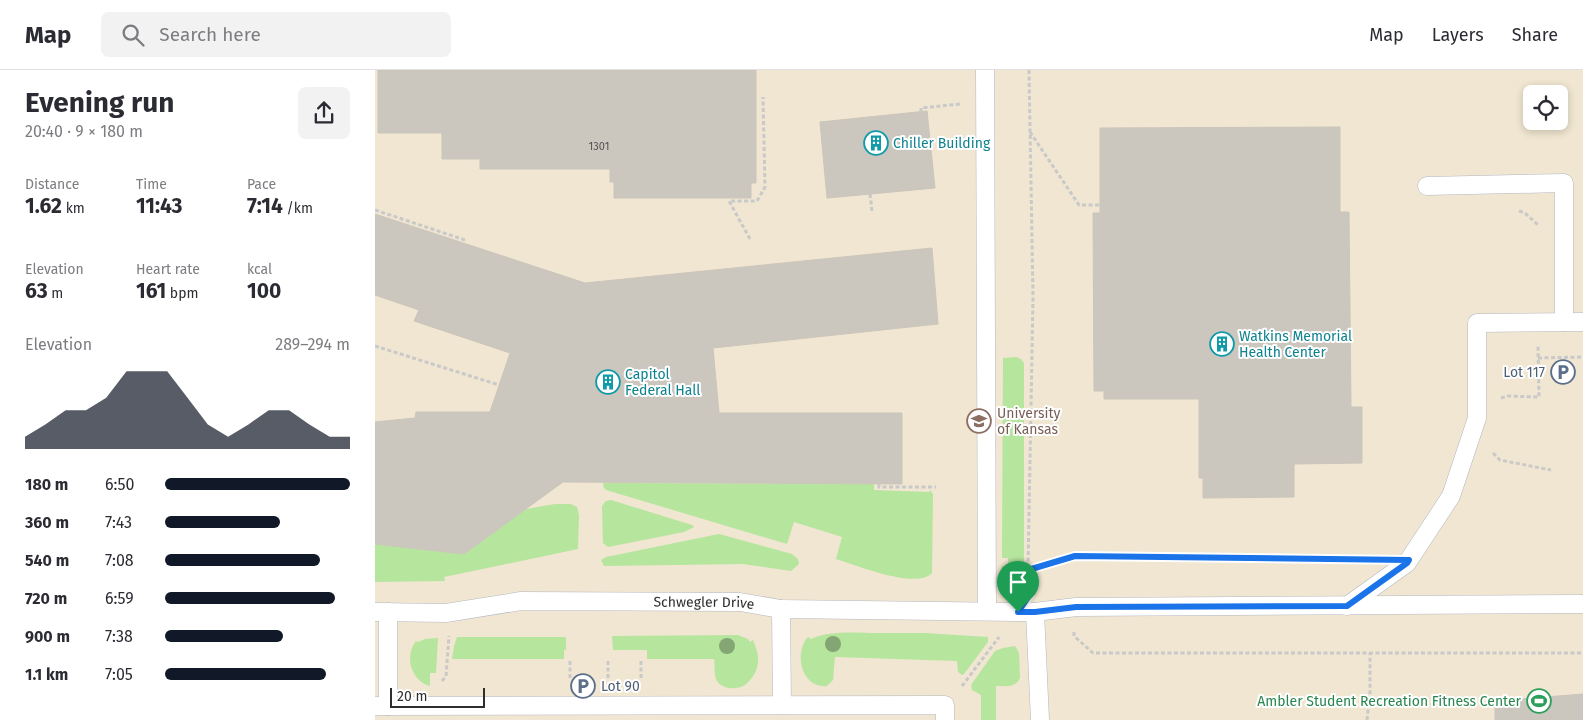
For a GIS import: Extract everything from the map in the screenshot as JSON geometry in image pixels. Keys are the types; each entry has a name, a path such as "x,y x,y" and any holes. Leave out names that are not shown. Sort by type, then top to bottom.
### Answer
{"lane":[{"path":"985,70 987,610"},
{"path":"1427,186 1564,183 1564,322"},
{"path":"1347,606 1407,563 1451,496 1477,418 1477,323 1583,322"},
{"name":"Schwegler Drive","path":"381,612 446,613 521,601 740,602 781,609 987,610 1026,612 1076,607 1583,604"},
{"path":"781,609 782,705"},
{"path":"381,612 381,706 782,705 945,712"},
{"path":"1026,612 1040,720"}],"path":[{"path":"945,712 952,700 1026,612 1030,594 1028,570 1033,297 1029,70"},
{"path":"750,239 729,201 757,201 765,187 763,97"},
{"path":"921,112 921,108 965,104"},
{"path":"1029,132 1079,205 1100,205"},
{"path":"870,194 872,211"},
{"path":"1511,208 1525,213 1536,221 1539,227"},
{"path":"375,210 465,240"},
{"path":"1477,404 1508,396 1539,397 1538,323"},
{"path":"375,346 499,385"},
{"path":"1538,358 1583,357"},
{"path":"1472,433 1500,460 1551,470"},
{"path":"879,484 879,487 936,487"},
{"path":"1028,570 1075,556 1409,560"},
{"path":"1076,607 1074,636 1093,653 1583,653"},
{"path":"438,681 443,680 446,676 449,633"},
{"path":"1367,720 1371,653"},
{"path":"570,661 570,687"},
{"path":"608,661 608,687"},
{"path":"641,661 641,687"}],"shaded area":[{"name":"University of Kansas","path":"375,70 1583,70 1583,720 375,720"}],"green space":[{"path":"1016,357 1024,363 1024,565 1020,575 1013,578 1006,576 1002,571 1002,566 1008,566 1008,558 1002,558 1003,358"},
{"path":"603,483 874,484 874,490 929,492 930,490 933,494 932,573 924,578 913,579 871,571 836,559 842,537 794,522 787,544 606,490"},
{"path":"611,500 694,527 684,532 608,547 603,543 602,506 606,501"},
{"path":"555,504 571,504 577,507 579,515 578,549 444,577 445,581 375,582 375,544 464,554 526,509"},
{"path":"719,534 792,554 798,559 799,564 791,571 743,564 604,566 601,560 606,557"},
{"path":"844,633 924,633 988,637 988,642 962,675 958,672 957,661 835,657 833,680 827,686 811,682 803,669 801,652 803,644 808,637 811,639 827,634"},
{"path":"738,635 748,639 750,642 753,640 758,654 758,663 755,673 749,682 736,688 724,687 718,682 715,677 714,659 647,659 647,650 613,650 612,636"},
{"path":"457,637 566,637 566,650 564,650 564,659 452,659"},
{"path":"438,638 436,673 430,673 430,686 423,683 414,674 411,667 410,654 416,641"},
{"path":"1015,646 1019,653 1020,678 1013,685 996,686 996,720 981,720 981,695 972,690 971,685 995,651"}],"building":[{"path":"378,70 756,70 756,183 751,183 751,198 614,198 614,182 610,182 610,169 480,169 480,159 442,159 442,133 378,133"},
{"name":"Chiller Building","path":"927,111 935,188 827,198 820,122"},
{"name":"Watkins Memorial Health Center","path":"1340,127 1340,212 1349,212 1351,407 1362,407 1362,463 1294,464 1294,497 1203,498 1203,478 1199,478 1199,399 1104,399 1104,391 1094,391 1093,213 1100,213 1100,128"},
{"name":"Capitol Federal Hall","path":"375,214 585,283 932,248 938,324 713,348 719,413 902,413 902,484 563,482 464,554 375,544 375,422 415,418 416,412 490,412 510,353 414,321 419,310 375,295"},
{"path":"1583,694 1583,720 1495,720 1495,701"}],"place":[{"name":"Chiller Building","path":"876,143"},
{"name":"Watkins Memorial Health Center","path":"1222,344"},
{"name":"Lot 117","path":"1563,372"},
{"name":"Capitol Federal Hall","path":"608,382"},
{"name":"University of Kansas","path":"979,421"},
{"name":"Lot 90","path":"583,686"},
{"name":"Ambler Student Recreation Fitness Center","path":"1539,701"}],"route":[{"path":"1075,556 1409,560 1347,606 1076,607 1018,612 1030,594 1028,570 1075,556"}]}
